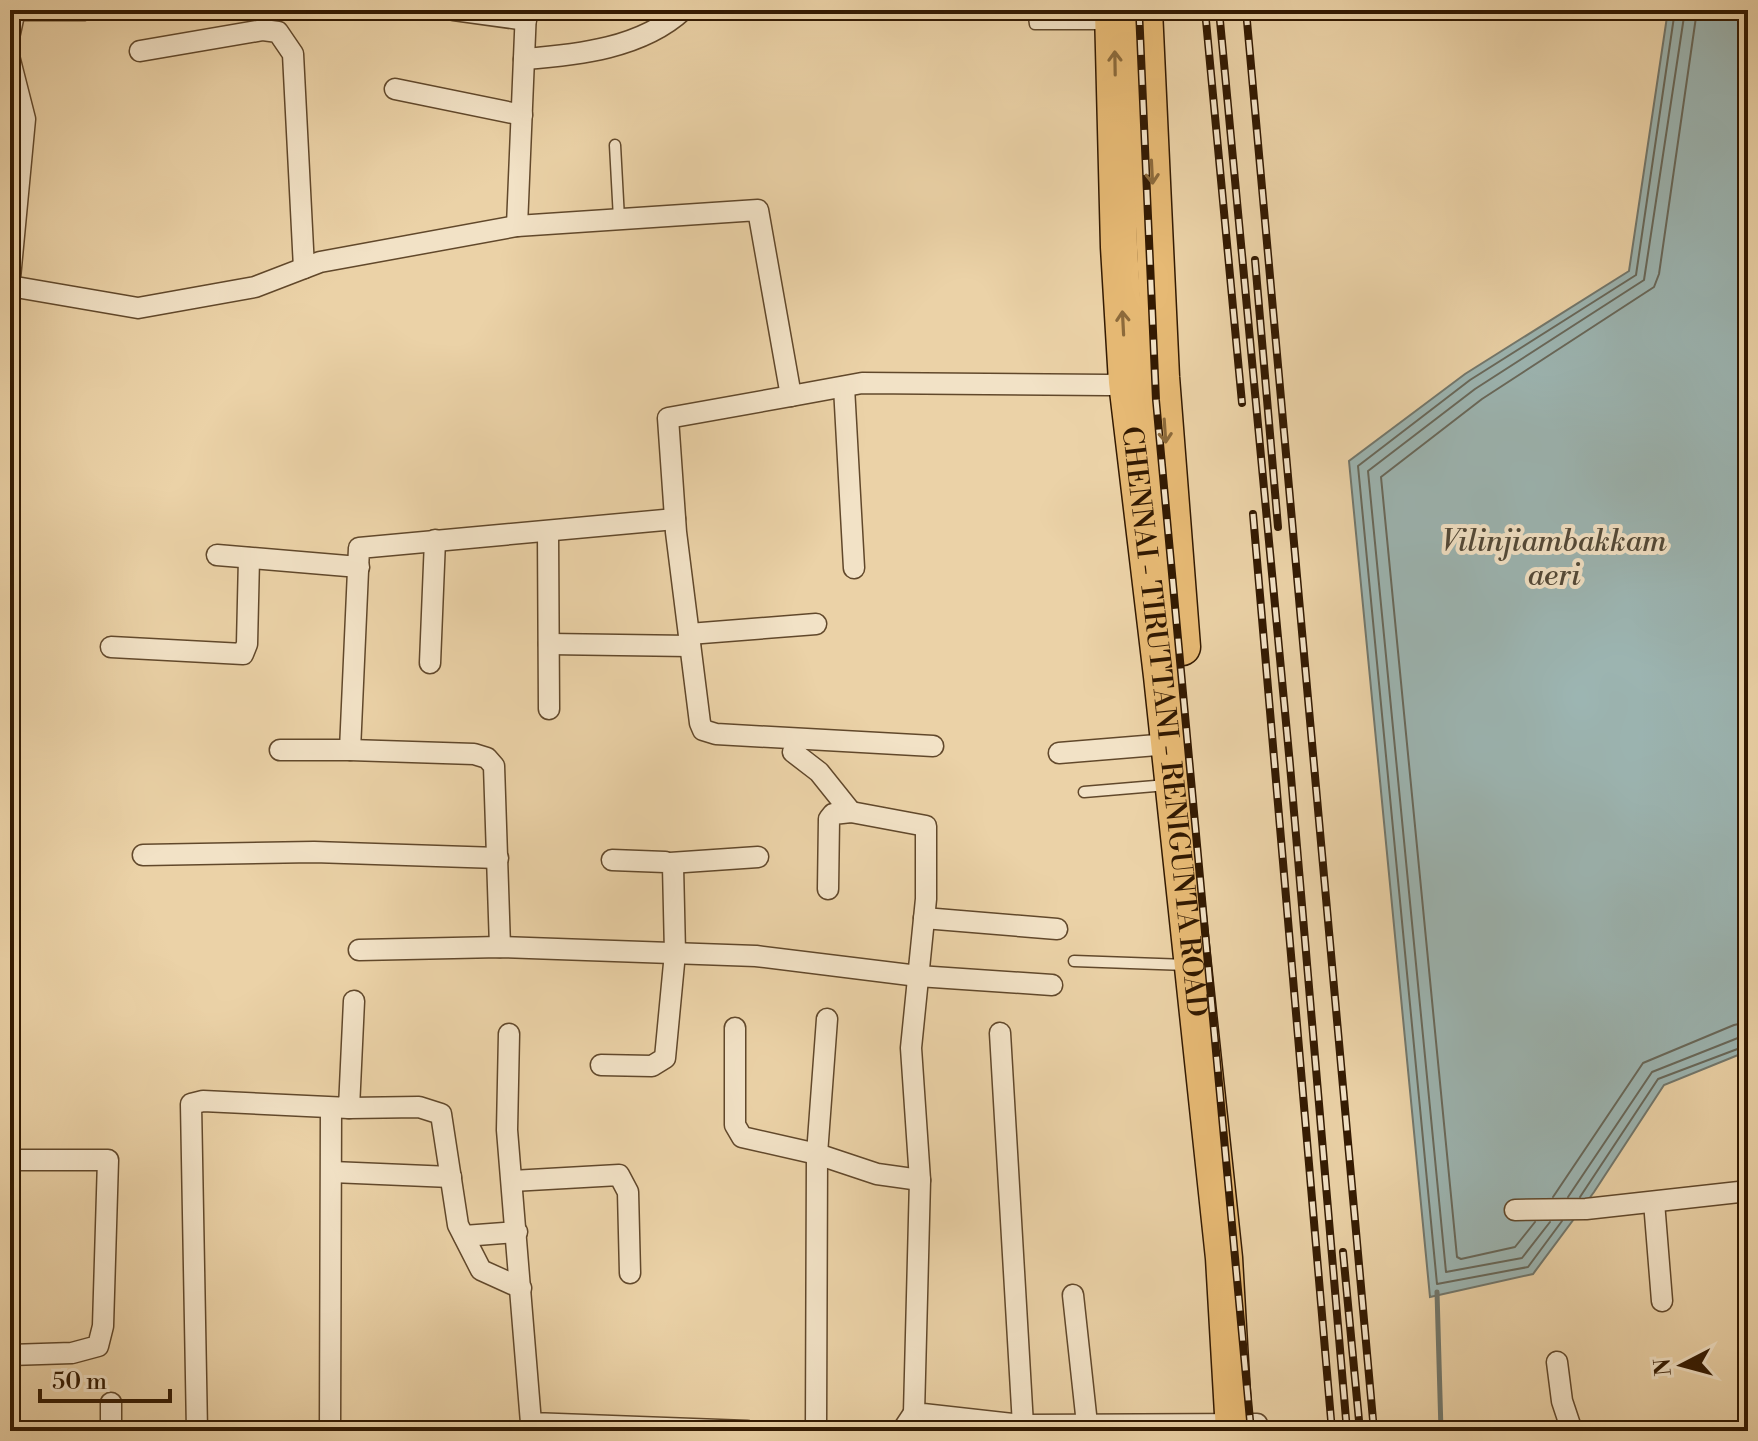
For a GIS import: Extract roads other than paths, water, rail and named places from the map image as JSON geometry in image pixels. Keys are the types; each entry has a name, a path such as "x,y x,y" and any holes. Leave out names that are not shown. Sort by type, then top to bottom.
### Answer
{"highway":[{"name":"CHENNAI - TIRUTTANI - RENIGUNTA ROAD","path":"1124,15 1144,380 1169,744 1224,1258 1246,1427"},
{"name":"CHENNAI - TIRUTTANI - RENIGUNTA ROAD","path":"1144,380 1184,675 1246,1256 1246,1427"}],"street":[{"path":"10,33 14,10 83,10"},
{"path":"454,10 526,15 517,226"},
{"path":"524,59 605,49 671,21 683,10"},
{"path":"140,51 263,30 278,32 288,42 293,54 304,268"},
{"path":"10,60 25,119 10,278"},
{"path":"395,89 522,115"},
{"path":"10,286 138,308 255,287 320,262 517,226 758,210 791,396"},
{"path":"933,746 708,733 700,723 689,640 675,519 668,418 862,383 1144,380"},
{"path":"844,387 854,568"},
{"path":"350,750 359,548 675,519"},
{"path":"548,533 549,709"},
{"path":"430,663 435,540"},
{"path":"217,555 359,567"},
{"path":"111,647 243,654 247,644 249,558"},
{"path":"549,644 689,640 816,624"},
{"path":"1059,753 1169,744"},
{"path":"280,750 474,754 487,758 494,766 496,781 500,947"},
{"path":"793,752 819,772 851,812"},
{"path":"828,889 829,819 836,812 926,826 924,918 911,1048 920,1180 914,1413 902,1431"},
{"path":"143,855 314,852 498,858"},
{"path":"612,860 670,863 758,857"},
{"path":"601,1065 652,1066 665,1058 675,953 675,870 670,863"},
{"path":"924,918 1057,929"},
{"path":"359,950 500,947 756,956 918,976 1052,985"},
{"path":"330,1431 332,1172 354,1001"},
{"path":"816,1431 817,1154 827,1019"},
{"path":"735,1028 736,1130 747,1139 817,1154 877,1174 920,1180"},
{"path":"1000,1033 1023,1425"},
{"path":"509,1034 507,1130 532,1427 747,1431"},
{"path":"197,1431 191,1104 203,1101 340,1108 419,1107 441,1114 458,1225 481,1270 521,1288"},
{"path":"10,1160 108,1160 103,1326 98,1346 72,1353 10,1355"},
{"path":"332,1172 451,1177"},
{"path":"512,1181 612,1174 623,1178 628,1192 630,1273"},
{"path":"1515,1210 1586,1209 1748,1191"},
{"path":"1654,1202 1662,1301"},
{"path":"464,1236 517,1232"},
{"path":"1073,1295 1087,1424"},
{"path":"1557,1362 1562,1401 1572,1431"},
{"path":"111,1403 111,1431"},
{"path":"914,1413 1023,1425 1246,1427"}],"lane":[{"path":"1033,10 1035,24 1124,15"},
{"path":"615,145 619,219"},
{"path":"1084,792 1173,784"},
{"path":"1074,961 1193,965"}],"water":[{"name":"Vilinjiambakkam aeri","path":"1668,10 1748,10 1748,1051 1664,1085 1594,1192 1533,1274 1430,1297 1349,461 1465,374 1629,271"}],"waterway":[{"path":"1437,1292 1441,1431"}],"railway":[{"path":"1139,10 1156,400 1251,1431"},
{"path":"1205,10 1242,403"},
{"path":"1219,10 1290,765 1347,1431"},
{"path":"1246,10 1374,1431"},
{"path":"1255,260 1278,527"},
{"path":"1253,514 1332,1431"},
{"path":"1343,1252 1360,1431"}]}
